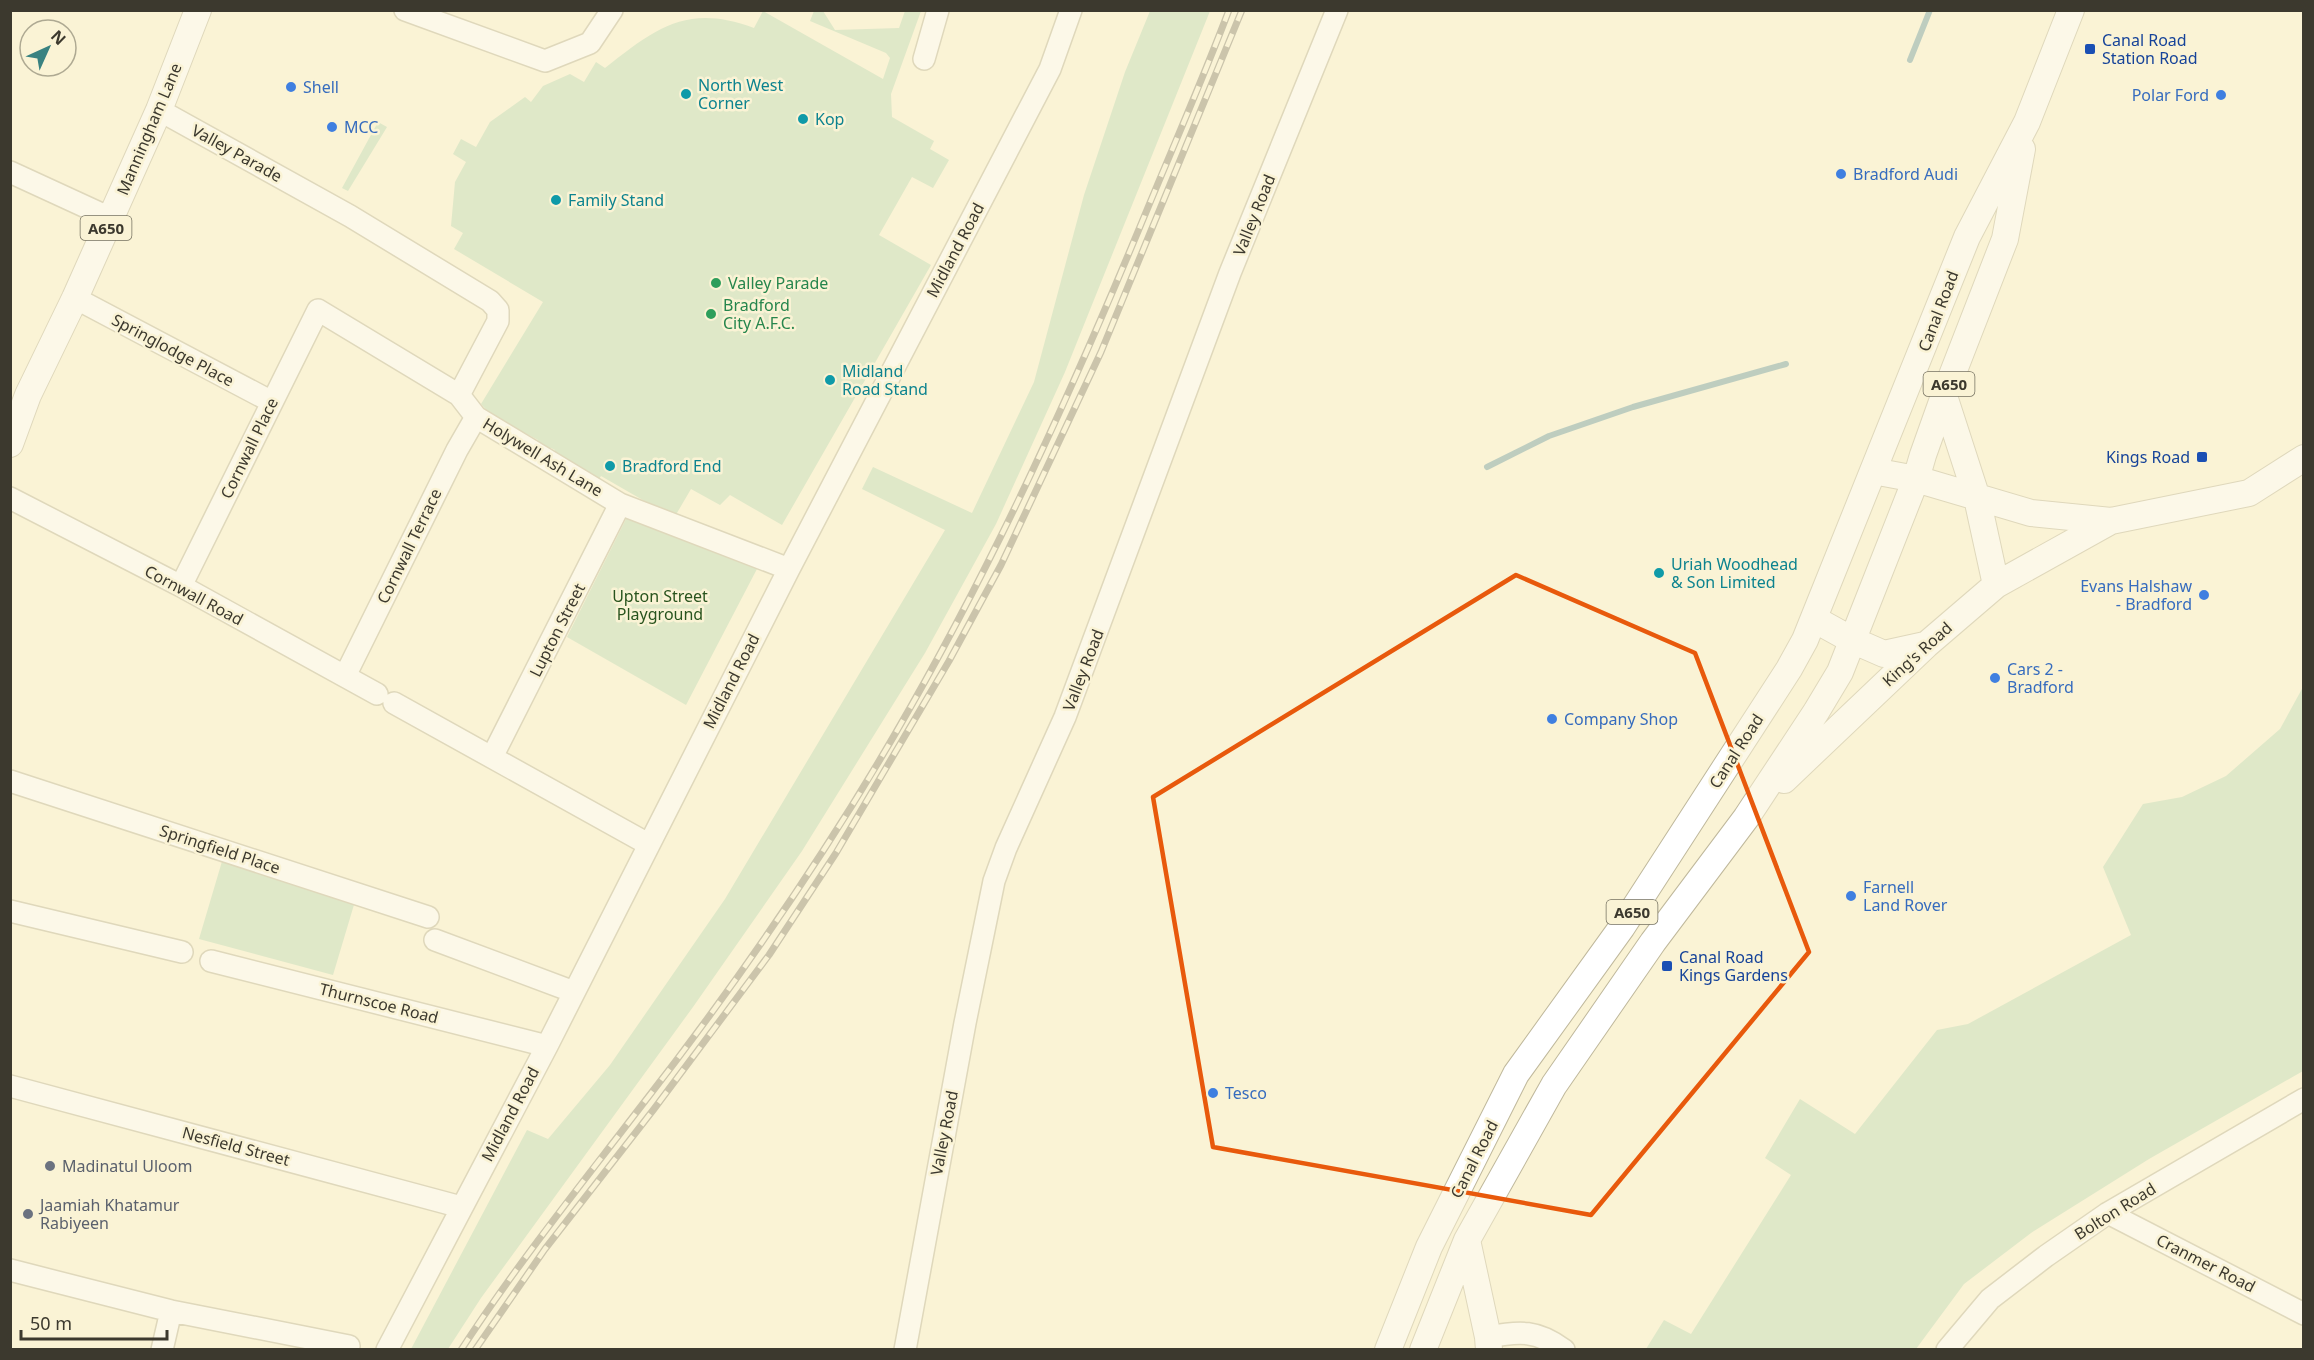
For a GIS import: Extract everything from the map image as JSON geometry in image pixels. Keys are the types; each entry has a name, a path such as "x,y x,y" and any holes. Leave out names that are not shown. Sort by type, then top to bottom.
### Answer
{"main road":[{"name":"Manningham Lane","path":"10,444 28,395 75,298 159,110 198,10"},
{"name":"Canal Road","path":"1388,1350 1429,1247 1516,1074 1622,927 1789,669 1805,640 1967,237 2027,122 2071,10"},
{"name":"Canal Road","path":"1423,1350 1467,1240 1554,1085 1653,942 1746,818 1840,672 1916,479 1944,396 2005,239 2027,122"},
{"path":"1944,396 1977,498 1996,585"},
{"name":"King's Road","path":"1873,471 1916,479 2031,513 2111,521 2249,493 2304,458"},
{"name":"King's Road","path":"1746,818 1926,645 1996,585 2111,521"},
{"path":"1814,619 1884,654 1926,645"},
{"path":"1467,1240 1489,1343"}],"street":[{"path":"405,10 545,61 590,43 612,10"},
{"path":"924,59 938,10"},
{"name":"Midland Road","path":"387,1350 547,1046 789,569 1050,69 1071,10"},
{"name":"Valley Road","path":"905,1350 965,1023 994,880 1065,717 1230,273 1337,10"},
{"name":"Valley Parade","path":"159,110 350,216 490,301 498,310 498,321 459,395"},
{"path":"10,172 110,218"},
{"name":"Springlodge Place","path":"75,298 272,402"},
{"name":"Holywell Ash Lane","path":"318,310 459,395 476,417 621,504 789,569"},
{"name":"Cornwall Place","path":"181,586 318,310"},
{"name":"Cornwall Terrace","path":"345,676 457,450 476,417"},
{"name":"Cornwall Road","path":"10,498 181,586 648,844"},
{"name":"Lupton Street","path":"492,757 621,504"},
{"name":"Springfield Place","path":"10,781 428,918"},
{"path":"10,911 182,951"},
{"path":"435,940 574,992"},
{"name":"Thurnscoe Road","path":"211,961 547,1046"},
{"name":"Nesfield Street","path":"10,1086 461,1207"},
{"name":"Bolton Road","path":"1947,1350 1989,1299 2108,1213 2304,1099"},
{"name":"Cranmer Road","path":"2108,1213 2304,1314"},
{"path":"10,1270 171,1311 349,1346"},
{"path":"162,1350 171,1311"},
{"path":"1489,1343 1519,1332 1549,1339 1564,1350"}],"highlighted area":[{"path":"1516,575 1695,653 1809,952 1591,1215 1213,1147 1153,797"}],"green space":[{"name":"Valley Parade","path":"763,11 883,79 890,58 886,53 810,21 814,11 823,11 835,30 899,28 905,11 921,11 891,94 892,117 934,141 930,149 949,160 933,188 912,177 879,235 931,265 782,525 730,495 720,505 691,489 674,518 601,476 598,481 552,456 555,450 551,448 547,453 534,446 538,440 525,433 522,437 496,421 481,404 543,302 454,249 463,233 451,226 455,182 466,162 453,154 461,139 476,147 490,122 525,97 531,102 543,86 570,74 584,82 596,62 605,68 657,31 691,19 710,18 754,28"},
{"path":"1150,11 1210,11 1065,372 996,524 925,653 802,851 693,1007 481,1298 448,1349 411,1349 527,1130 548,1139 610,1065 725,899 945,530 862,489 873,467 972,513 1034,382 1084,195 1125,72"},
{"path":"378,122 387,127 348,191 342,188"},
{"name":"Upton Street Playground","path":"629,513 758,567 686,705 567,637"},
{"path":"2303,687 2303,1071 2149,1159 2031,1233 1964,1284 1916,1349 1646,1349 1664,1320 1691,1334 1791,1175 1765,1158 1800,1099 1855,1134 1937,1030 1968,1024 2131,935 2103,867 2143,804 2182,797 2226,776 2280,729"},
{"path":"223,858 356,898 333,975 199,939"}],"waterway":[{"path":"1910,60 1930,10"},
{"path":"1487,467 1549,436 1633,407 1786,364"}],"railway":[{"path":"461,1350 572,1195 689,1043 758,948 823,851 917,696 1001,536 1078,372 1229,10"},
{"path":"475,1350 545,1249 654,1109 769,955 836,853 949,661 1001,565 1101,352 1242,10"}],"place":[{"name":"Canal Road Station Road","path":"2090,49"},
{"name":"Shell","path":"291,87"},
{"name":"North West Corner","path":"686,94"},
{"name":"Polar Ford","path":"2221,95"},
{"name":"Kop","path":"803,119"},
{"name":"MCC","path":"332,127"},
{"name":"Bradford Audi","path":"1841,174"},
{"name":"Family Stand","path":"556,200"},
{"name":"Valley Parade","path":"716,283"},
{"name":"Bradford City A.F.C.","path":"711,314"},
{"name":"Midland Road Stand","path":"830,380"},
{"name":"Kings Road","path":"2202,457"},
{"name":"Bradford End","path":"610,466"},
{"name":"Uriah Woodhead & Son Limited","path":"1659,573"},
{"name":"Evans Halshaw - Bradford","path":"2204,595"},
{"name":"Cars 2 - Bradford","path":"1995,678"},
{"name":"Company Shop","path":"1552,719"},
{"name":"Farnell Land Rover","path":"1851,896"},
{"name":"Canal Road Kings Gardens","path":"1667,966"},
{"name":"Tesco","path":"1213,1093"},
{"name":"Madinatul Uloom","path":"50,1166"},
{"name":"Jaamiah Khatamur Rabiyeen","path":"28,1214"}]}
